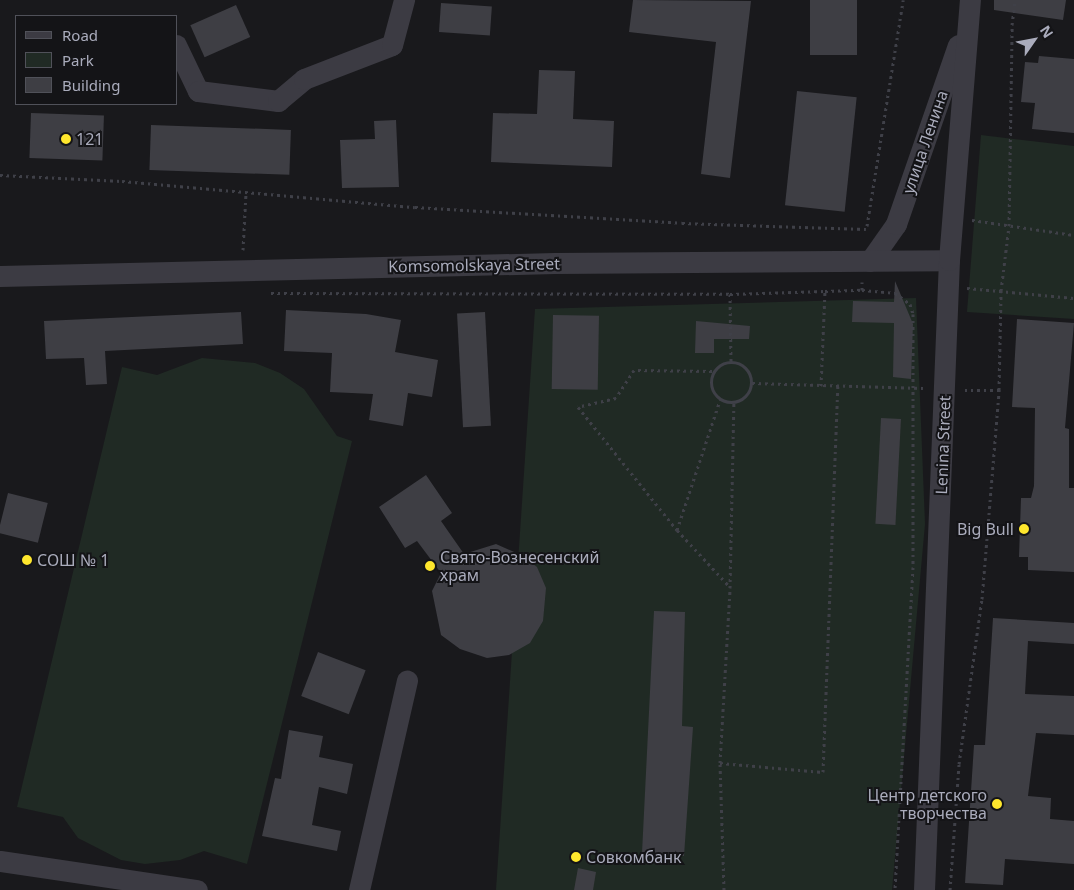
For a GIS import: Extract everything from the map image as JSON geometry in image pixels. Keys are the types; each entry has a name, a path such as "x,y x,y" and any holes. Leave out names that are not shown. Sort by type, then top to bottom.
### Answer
{"street":[{"path":"178,50 198,91 278,102 304,79 392,45 404,0"},
{"name":"Lenina Street","path":"924,890 946,390 949,260 954,218 969,8"},
{"name":"улица Ленина","path":"866,261 899,216 969,8"},
{"name":"Komsomolskaya Street","path":"0,276 556,263 949,260"},
{"path":"359,890 407,680"},
{"path":"0,861 197,890"}],"path":[{"path":"862,290 866,261 867,229 904,0"},
{"path":"950,890 959,764 982,600 998,390 1001,290 1009,226 1012,25 1016,0"},
{"path":"0,175 246,192 416,207 682,223 867,229"},
{"path":"242,270 246,192"},
{"path":"954,218 1074,235"},
{"path":"949,287 1001,290 1074,298"},
{"path":"262,293 730,294 862,290 895,293 910,304 915,388 913,586 895,890"},
{"path":"821,386 825,291"},
{"path":"730,294 731,361"},
{"path":"731,361 742,364 749,372 752,383 749,392 734,403 720,400 712,392 712,371 720,363 731,361"},
{"path":"712,371 634,370 616,398 578,407 677,530 730,588"},
{"path":"752,383 998,390"},
{"path":"720,763 823,772 838,386"},
{"path":"677,530 720,400"},
{"path":"724,890 720,763 730,588 734,403"}],"green space":[{"path":"981,135 1074,146 1074,319 967,312"},
{"path":"916,298 925,524 892,890 496,890 535,309"},
{"path":"202,358 255,363 280,373 304,389 337,436 352,441 247,864 204,851 180,860 145,864 121,860 78,838 63,817 17,807 122,367 157,375"}],"building":[{"path":"633,0 751,1 730,178 701,174 716,42 629,32"},
{"path":"810,0 857,0 857,55 810,55"},
{"path":"994,0 1066,0 1063,20 994,10"},
{"path":"441,3 492,7 490,35 439,32"},
{"path":"236,5 250,37 205,57 190,25"},
{"path":"1039,56 1074,59 1074,133 1032,129 1035,103 1021,102 1025,62 1038,63"},
{"path":"539,70 575,71 573,119 614,121 612,167 491,162 493,113 537,114"},
{"path":"797,91 857,97 845,212 785,205"},
{"path":"31,113 104,116 102,161 29,158"},
{"path":"396,120 399,187 342,188 340,140 375,139 374,121"},
{"path":"151,125 291,130 289,175 149,170"},
{"path":"895,281 913,324 911,379 893,377 894,323 852,322 853,301 894,302"},
{"path":"286,310 366,314 401,320 395,352 438,360 432,397 408,393 403,426 369,420 373,394 330,392 332,353 284,351"},
{"path":"241,312 243,344 105,351 107,384 86,385 84,358 46,359 44,321"},
{"path":"485,312 491,426 463,427 457,313"},
{"path":"553,315 599,316 598,390 552,389"},
{"path":"1017,319 1074,323 1065,428 1069,429 1069,488 1074,488 1074,572 1028,570 1028,557 1019,557 1021,498 1031,498 1034,486 1035,408 1012,407"},
{"path":"696,321 750,326 749,339 714,339 714,353 695,353"},
{"path":"881,418 901,419 895,525 875,524"},
{"path":"426,475 452,513 441,521 464,554 496,544 521,555 537,567 546,588 543,621 530,643 509,655 487,658 460,649 441,635 432,591 441,573 417,541 405,548 379,507"},
{"path":"8,493 48,503 38,543 0,533 0,525"},
{"path":"654,611 685,612 682,726 693,727 684,856 642,853"},
{"path":"993,618 1074,623 1074,644 1028,641 1025,694 1074,696 1074,735 1036,733 1028,796 1051,798 1050,819 1074,821 1074,864 1005,859 1003,885 965,883 974,745 985,745"},
{"path":"318,652 366,670 349,714 301,696"},
{"path":"289,730 323,736 319,757 353,764 347,794 319,787 312,825 341,831 337,851 262,836 275,778 281,779"},
{"path":"578,868 596,872 593,890 574,890"}],"place":[{"name":"121","path":"66,139"},
{"name":"Big Bull","path":"1024,529"},
{"name":"СОШ № 1","path":"27,560"},
{"name":"Свято-Вознесенский храм","path":"430,566"},
{"name":"Центр детского творчества","path":"997,804"},
{"name":"Совкомбанк","path":"576,857"}]}
